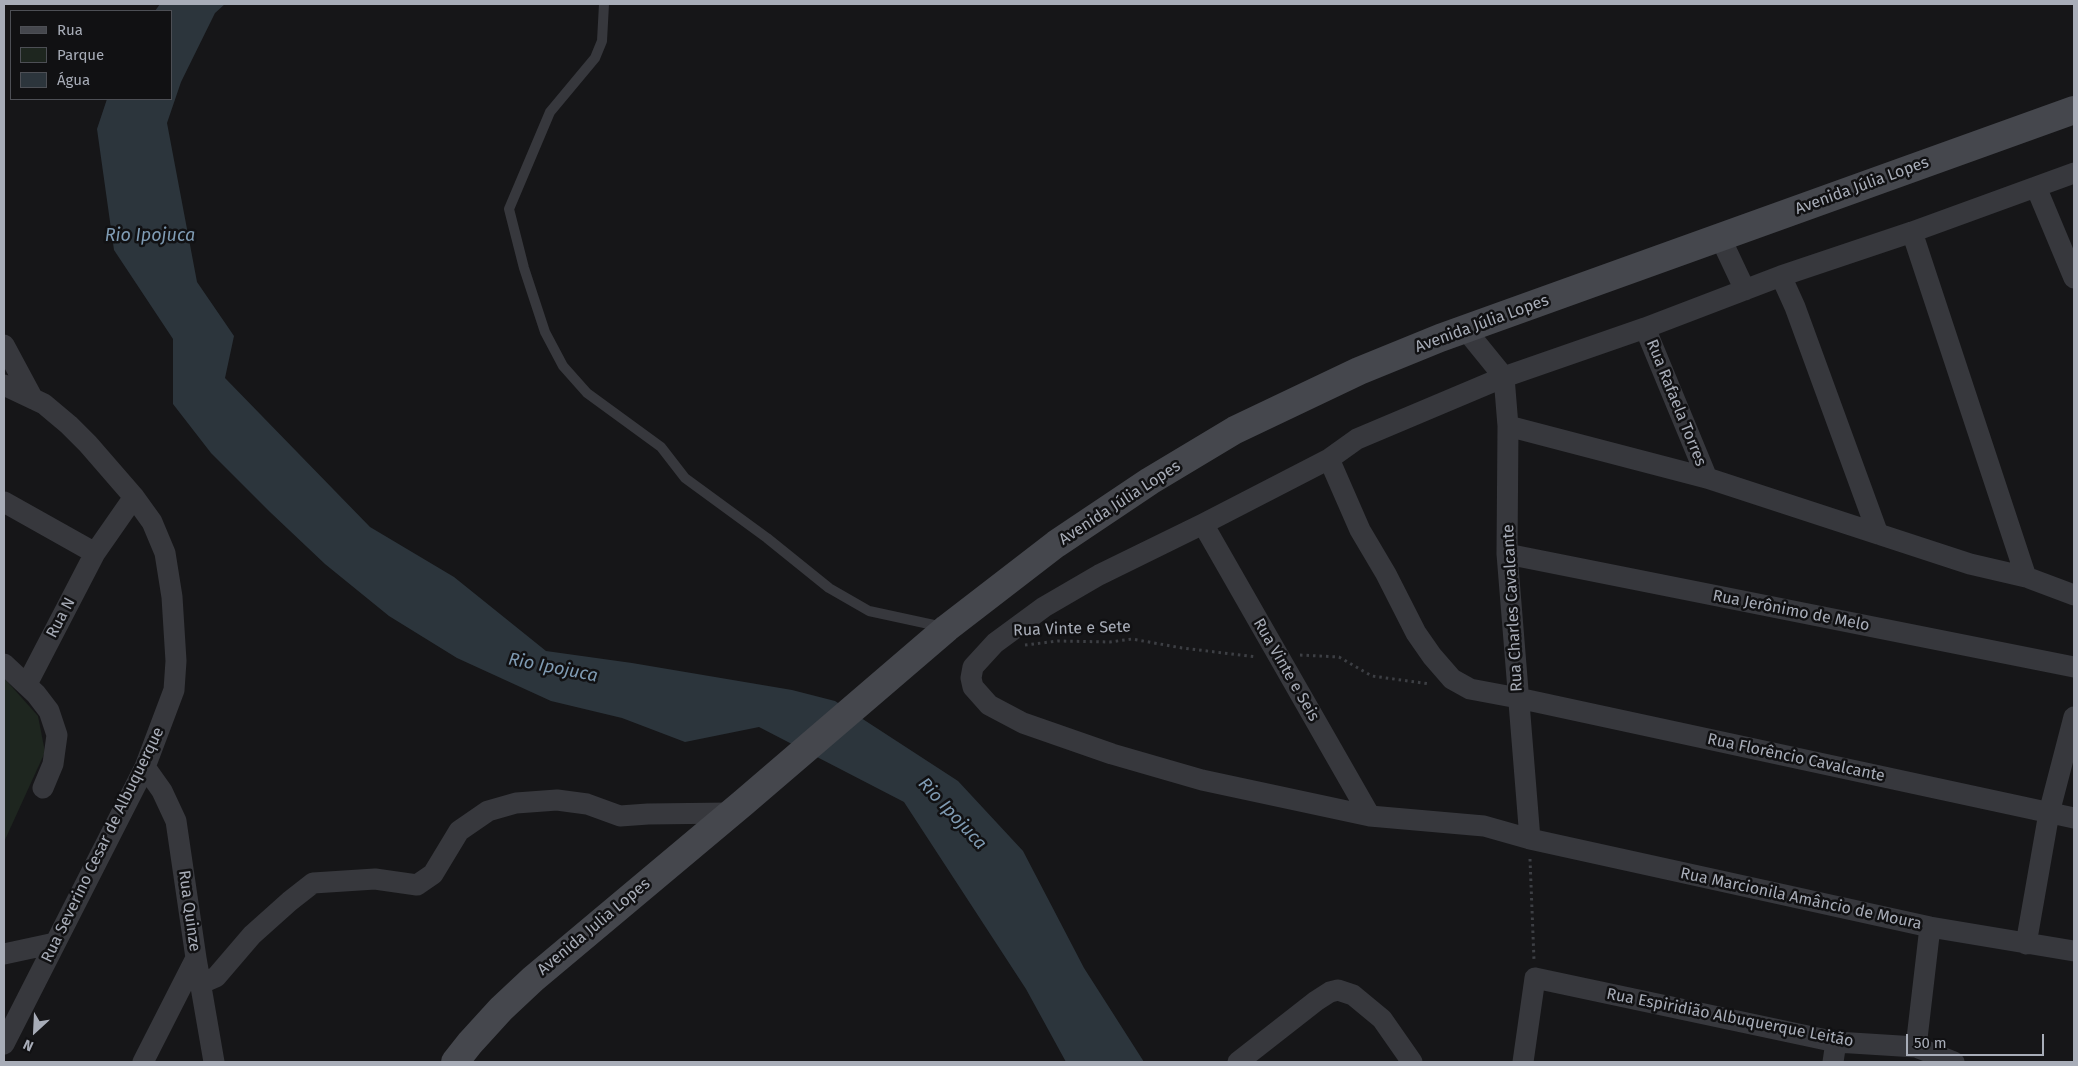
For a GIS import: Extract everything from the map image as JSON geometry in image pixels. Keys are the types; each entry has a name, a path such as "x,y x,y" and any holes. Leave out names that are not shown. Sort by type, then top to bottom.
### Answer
{"main road":[{"name":"Avenida Júlia Lopes","path":"737,808 942,631 1056,544 1150,480 1235,430 1359,371 1465,329 2074,110"},
{"name":"Avenida Julia Lopes","path":"455,1062 470,1042 533,979 737,808"}],"street":[{"name":"Rua Marcionila Amâncio de Moura","path":"2074,173 1912,232 1781,276 1645,328 1504,377 1357,438 1329,459 1099,575 1044,607 995,643 973,667 971,678 973,688 989,705 1023,723 1112,754 1202,780 1370,816 1484,826 1530,839 1930,927 2074,951"},
{"path":"2036,187 2074,278"},
{"path":"1912,232 2026,577"},
{"path":"1720,238 1745,290"},
{"path":"1781,276 1795,307 1878,534"},
{"name":"Rua Rafaela Torres","path":"1645,328 1707,478"},
{"path":"1465,329 1504,377"},
{"path":"4,345 33,399"},
{"name":"Rua Charles Cavalcante","path":"1504,377 1508,426 1507,554 1530,839"},
{"name":"Rua Severino Cesar de Albuquerque","path":"4,385 44,404 69,425 134,497 152,522 166,553 172,597 176,662 174,690 145,767 4,1044"},
{"path":"1508,426 1707,478 1970,564 2026,577 2074,595"},
{"name":"Rua Florêncio Cavalcante","path":"1329,459 1360,530 1386,574 1416,633 1432,656 1452,679 1470,690 1518,698 2074,818"},
{"name":"Rua N","path":"26,684 95,553 134,497"},
{"path":"4,502 95,553"},
{"name":"Rua Vinte e Seis","path":"1203,524 1370,816"},
{"name":"Rua Jerônimo de Melo","path":"1507,554 2074,667"},
{"path":"4,664 26,684 49,711 56,735 53,764 43,788"},
{"path":"2026,944 2049,813 2074,717"},
{"name":"Rua Quinze","path":"145,767 162,791 176,821 200,984 214,1062"},
{"path":"200,984 216,977 252,935 313,883 375,879 417,885 433,874 459,831 488,812 516,803 557,800 587,804 620,816 737,808"},
{"path":"1916,1047 1930,927"},
{"path":"4,954 55,943"},
{"path":"143,1062 196,958"},
{"path":"1522,1062 1535,978"},
{"name":"Rua Espiridião Albuquerque Leitão","path":"1535,978 1835,1052 1916,1047 1954,1062"},
{"path":"1238,1062 1316,1001 1330,992 1338,990 1354,995 1382,1019 1412,1062"}],"lane":[{"path":"604,4 602,41 595,58 550,112 509,209 524,268 545,332 563,366 588,393 660,447 685,478 767,538 829,588 869,612 942,631"}],"path":[{"name":"Rua Vinte e Sete","path":"995,643 1024,646 1058,641 1110,642 1132,639 1182,648 1280,660 1286,656 1316,654 1339,657 1372,676 1436,684"},
{"path":"1530,839 1535,978"}],"green space":[{"path":"4,678 38,716 45,752 4,842"}],"water":[{"name":"Rio Ipojuca","path":"160,4 225,4 215,13 181,82 167,123 197,282 234,336 225,378 370,527 454,577 546,651 632,663 792,690 835,701 958,781 1023,851 1084,968 1144,1062 1066,1062 1026,989 904,802 759,727 685,742 622,718 551,701 457,658 389,616 325,564 211,453 173,404 173,339 114,250 97,129 107,100 172,100 172,10 156,10"}]}
